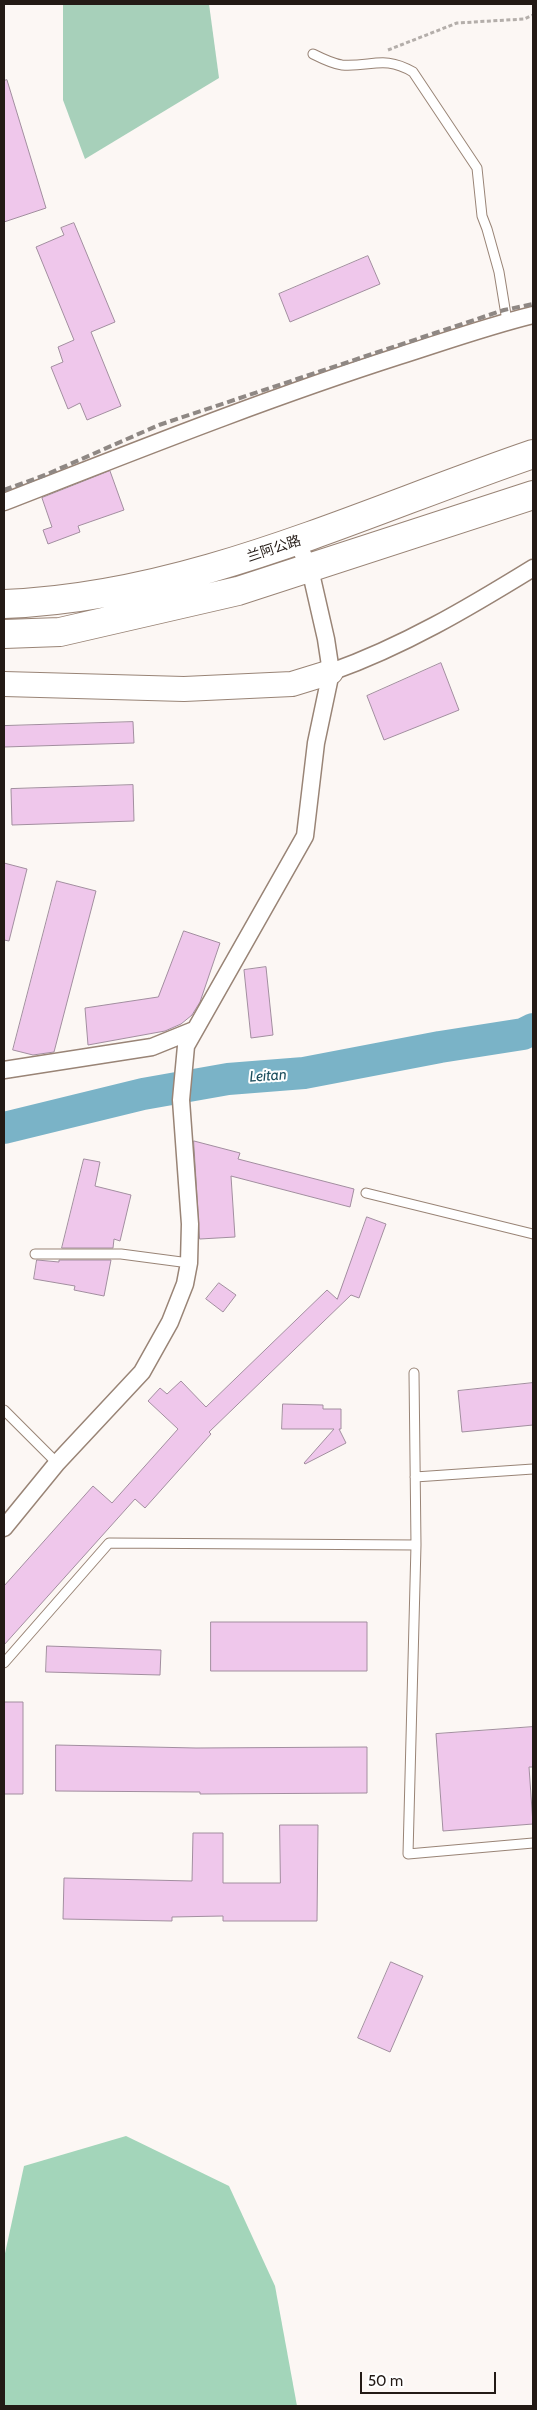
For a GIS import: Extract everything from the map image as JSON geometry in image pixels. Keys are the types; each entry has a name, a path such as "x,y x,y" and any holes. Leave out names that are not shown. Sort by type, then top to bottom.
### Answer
{"highway":[{"name":"兰阿公路","path":"4,604 36,602 127,589 214,567 296,542 454,481 533,454"},
{"path":"4,634 60,632 238,592 533,495"}],"street":[{"path":"4,502 248,407 507,321 533,315"},
{"path":"4,1528 57,1463 142,1372 170,1322 185,1284 190,1263 190,1224 181,1100 186,1046 305,836 316,742 331,672 326,639 310,569 296,542"},
{"path":"4,684 184,689 292,684 354,664 454,617 533,568"},
{"path":"4,1070 152,1047 194,1030"}],"lane":[{"path":"313,54 340,65 379,62 399,64 414,72 477,168 482,216 499,272 507,321"},
{"path":"366,1193 533,1234"},
{"path":"35,1254 121,1254 190,1263"},
{"path":"414,1373 416,1545 408,1854 533,1843"},
{"path":"4,1410 57,1463"},
{"path":"415,1478 533,1469"},
{"path":"4,1663 109,1543 416,1545"}],"path":[{"path":"379,62 382,53 389,49 457,23 524,19 533,14"}],"green space":[{"path":"63,4 209,4 219,78 85,159 63,100"},
{"path":"126,2136 229,2186 275,2286 297,2406 4,2406 4,2258 24,2166"}],"building":[{"path":"7,80 46,208 4,222 4,81"},
{"path":"74,223 115,322 91,332 121,406 87,420 80,403 68,409 51,367 63,362 58,347 74,340 36,247 64,235 61,228"},
{"path":"368,256 380,284 290,322 279,294"},
{"path":"110,471 124,510 78,526 80,532 48,544 43,530 52,527 42,498"},
{"path":"441,663 459,710 384,740 367,696"},
{"path":"133,722 134,743 4,747 4,726"},
{"path":"133,785 134,821 12,825 11,789"},
{"path":"4,863 27,869 9,941 4,940"},
{"path":"57,881 96,891 54,1052 33,1055 13,1050"},
{"path":"184,931 220,943 200,1002 192,1015 181,1024 165,1031 88,1045 85,1008 158,997"},
{"path":"266,967 273,1035 251,1038 244,970"},
{"path":"194,1141 240,1153 238,1159 354,1189 350,1207 231,1176 235,1237 200,1239"},
{"path":"84,1159 100,1162 95,1186 131,1195 120,1241 114,1239 113,1248 62,1248"},
{"path":"367,1217 386,1224 359,1298 351,1295 209,1432 211,1434 145,1508 135,1499 4,1645 4,1586 93,1486 112,1503 178,1429 148,1401 160,1388 167,1394 181,1381 206,1407 327,1290 337,1299"},
{"path":"37,1260 59,1262 59,1260 111,1260 104,1296 74,1290 75,1286 34,1279"},
{"path":"219,1283 236,1295 223,1312 206,1299"},
{"path":"533,1383 533,1425 462,1432 458,1391"},
{"path":"283,1404 323,1405 323,1409 341,1409 341,1429 339,1429 346,1443 305,1464 334,1429 282,1429"},
{"path":"211,1622 367,1622 367,1671 211,1671"},
{"path":"47,1646 161,1650 160,1675 46,1672"},
{"path":"4,1702 23,1702 23,1794 4,1794"},
{"path":"533,1727 533,1767 529,1767 533,1824 443,1831 436,1734"},
{"path":"56,1745 196,1748 367,1747 367,1793 200,1794 200,1792 56,1791"},
{"path":"280,1825 318,1825 317,1921 223,1921 223,1916 172,1917 172,1921 63,1919 64,1878 192,1881 193,1833 223,1833 223,1883 280,1883"},
{"path":"391,1962 423,1976 390,2052 358,2038"}],"waterway":[{"name":"Leitan","path":"4,1128 143,1094 228,1079 304,1073 440,1047 523,1034 533,1029"}],"railway":[{"path":"4,490 45,475 159,425 504,310 533,304"}]}
